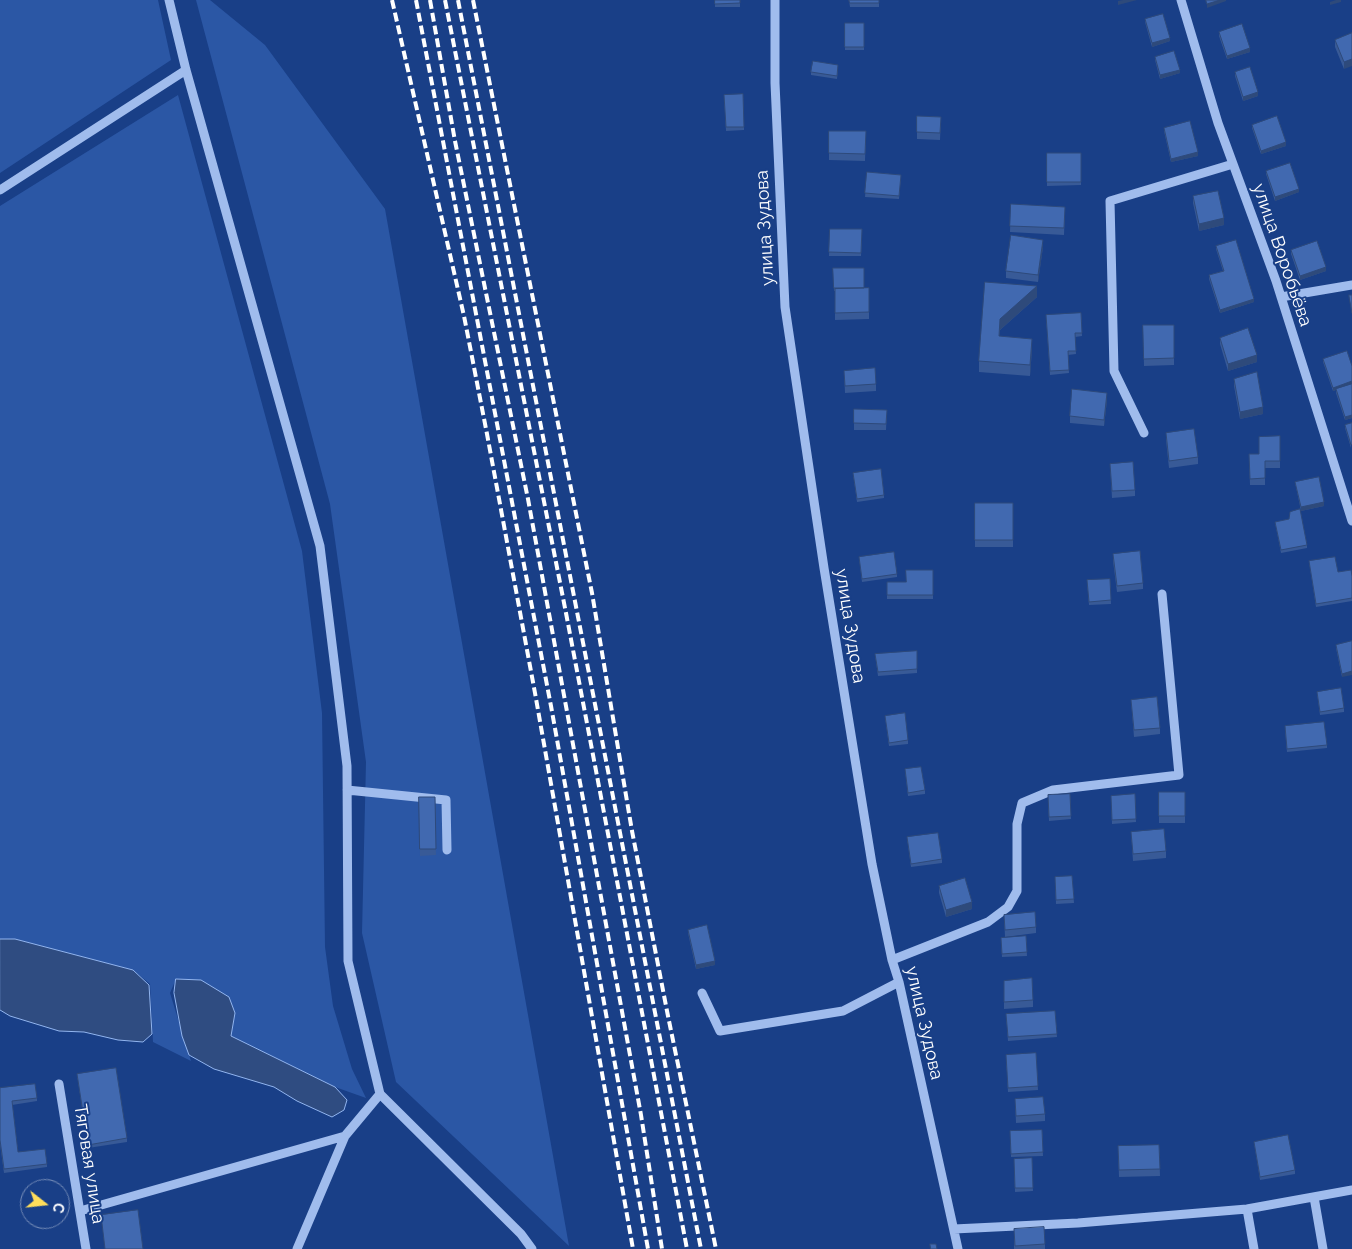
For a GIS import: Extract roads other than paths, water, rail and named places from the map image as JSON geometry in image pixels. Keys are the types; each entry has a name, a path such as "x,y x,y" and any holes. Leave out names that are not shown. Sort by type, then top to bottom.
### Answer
{"street":[{"path":"169,0 186,70 320,546 347,766 348,960 380,1094 521,1234 532,1249"},
{"name":"улица Зудова","path":"775,0 775,84 785,307 824,568 869,844 892,960 899,982 958,1249"},
{"name":"улица Воробьёва","path":"1180,0 1218,123 1281,297 1352,521"},
{"path":"0,190 186,70"},
{"path":"1144,433 1114,371 1110,201 1233,164"},
{"path":"1281,297 1352,285"},
{"path":"892,960 988,922 1008,908 1017,891 1017,824 1022,803 1053,790 1179,775 1162,594"},
{"path":"347,790 446,800 447,850"},
{"path":"702,993 720,1030 843,1011 899,982"},
{"name":"Тяговая улица","path":"59,1084 86,1249"},
{"path":"298,1249 345,1136 380,1094"},
{"path":"80,1210 345,1136"},
{"path":"954,1229 1078,1223 1247,1209 1352,1190"},
{"path":"1314,1197 1322,1249"},
{"path":"1247,1209 1254,1249"}],"railway":[{"path":"392,0 464,316 487,434 535,693 633,1249"},
{"path":"416,0 551,706 648,1249"},
{"path":"430,0 455,141 528,499 641,1115 662,1249"},
{"path":"445,0 566,613 687,1249"},
{"path":"458,0 701,1249"},
{"path":"473,0 592,593 632,831 716,1249"}]}
